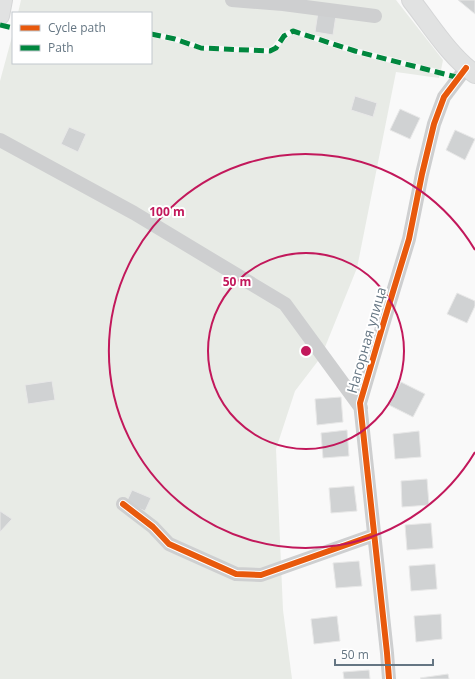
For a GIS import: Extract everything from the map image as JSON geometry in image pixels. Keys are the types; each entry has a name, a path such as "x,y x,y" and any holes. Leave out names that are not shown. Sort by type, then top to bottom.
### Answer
{"main road":[{"path":"0,16 3,0"},
{"path":"411,0 452,54 470,71"}],"street":[{"path":"232,0 283,4 375,16"},
{"name":"Нагорная улица","path":"389,679 360,403 409,239 434,124 444,97 470,71"},
{"path":"0,140 134,213 285,304 361,408"},
{"path":"123,504 153,527 169,544 236,574 261,575 374,535"}],"shaded area":[{"path":"21,0 396,0 443,60 441,70 356,48 293,28 282,33 269,48 202,45 176,36 152,31 152,12 18,12"},
{"path":"293,34 354,54 439,75 439,78 396,72 357,268 321,357 295,391 276,449 283,610 292,679 0,679 0,81 12,37 12,64 152,64 152,37 201,50 270,54"}],"building":[{"path":"458,0 475,0 475,14"},
{"path":"318,12 336,15 333,35 315,32"},
{"path":"355,96 377,103 373,117 351,110"},
{"path":"400,109 420,118 410,139 390,130"},
{"path":"69,127 86,134 78,152 61,144"},
{"path":"455,130 475,139 465,160 446,150"},
{"path":"457,293 475,301 475,306 467,323 447,314"},
{"path":"52,381 55,400 28,404 25,385"},
{"path":"401,382 425,394 413,417 389,405"},
{"path":"341,397 343,422 317,425 315,399"},
{"path":"347,430 349,456 323,458 321,433"},
{"path":"419,431 421,457 395,459 393,434"},
{"path":"427,479 429,505 402,507 401,481"},
{"path":"354,486 357,511 331,513 329,488"},
{"path":"132,490 151,498 145,511 126,503"},
{"path":"0,511 12,519 0,532"},
{"path":"431,523 433,548 407,550 405,525"},
{"path":"359,561 362,586 336,588 333,563"},
{"path":"435,564 437,589 411,591 409,566"},
{"path":"441,614 442,639 416,642 414,616"},
{"path":"337,616 340,641 314,644 311,619"},
{"path":"369,670 370,679 344,679 343,672"},
{"path":"448,674 449,679 420,678"}],"marked path":[{"path":"0,25 12,28"},
{"path":"152,34 175,39 201,48 270,51 276,48 284,36 293,31 355,51 456,77"}],"cycle path":[{"path":"389,679 360,403 409,239 434,124 444,97 466,68"},
{"path":"123,504 153,527 169,544 236,574 261,575 374,535"}]}
